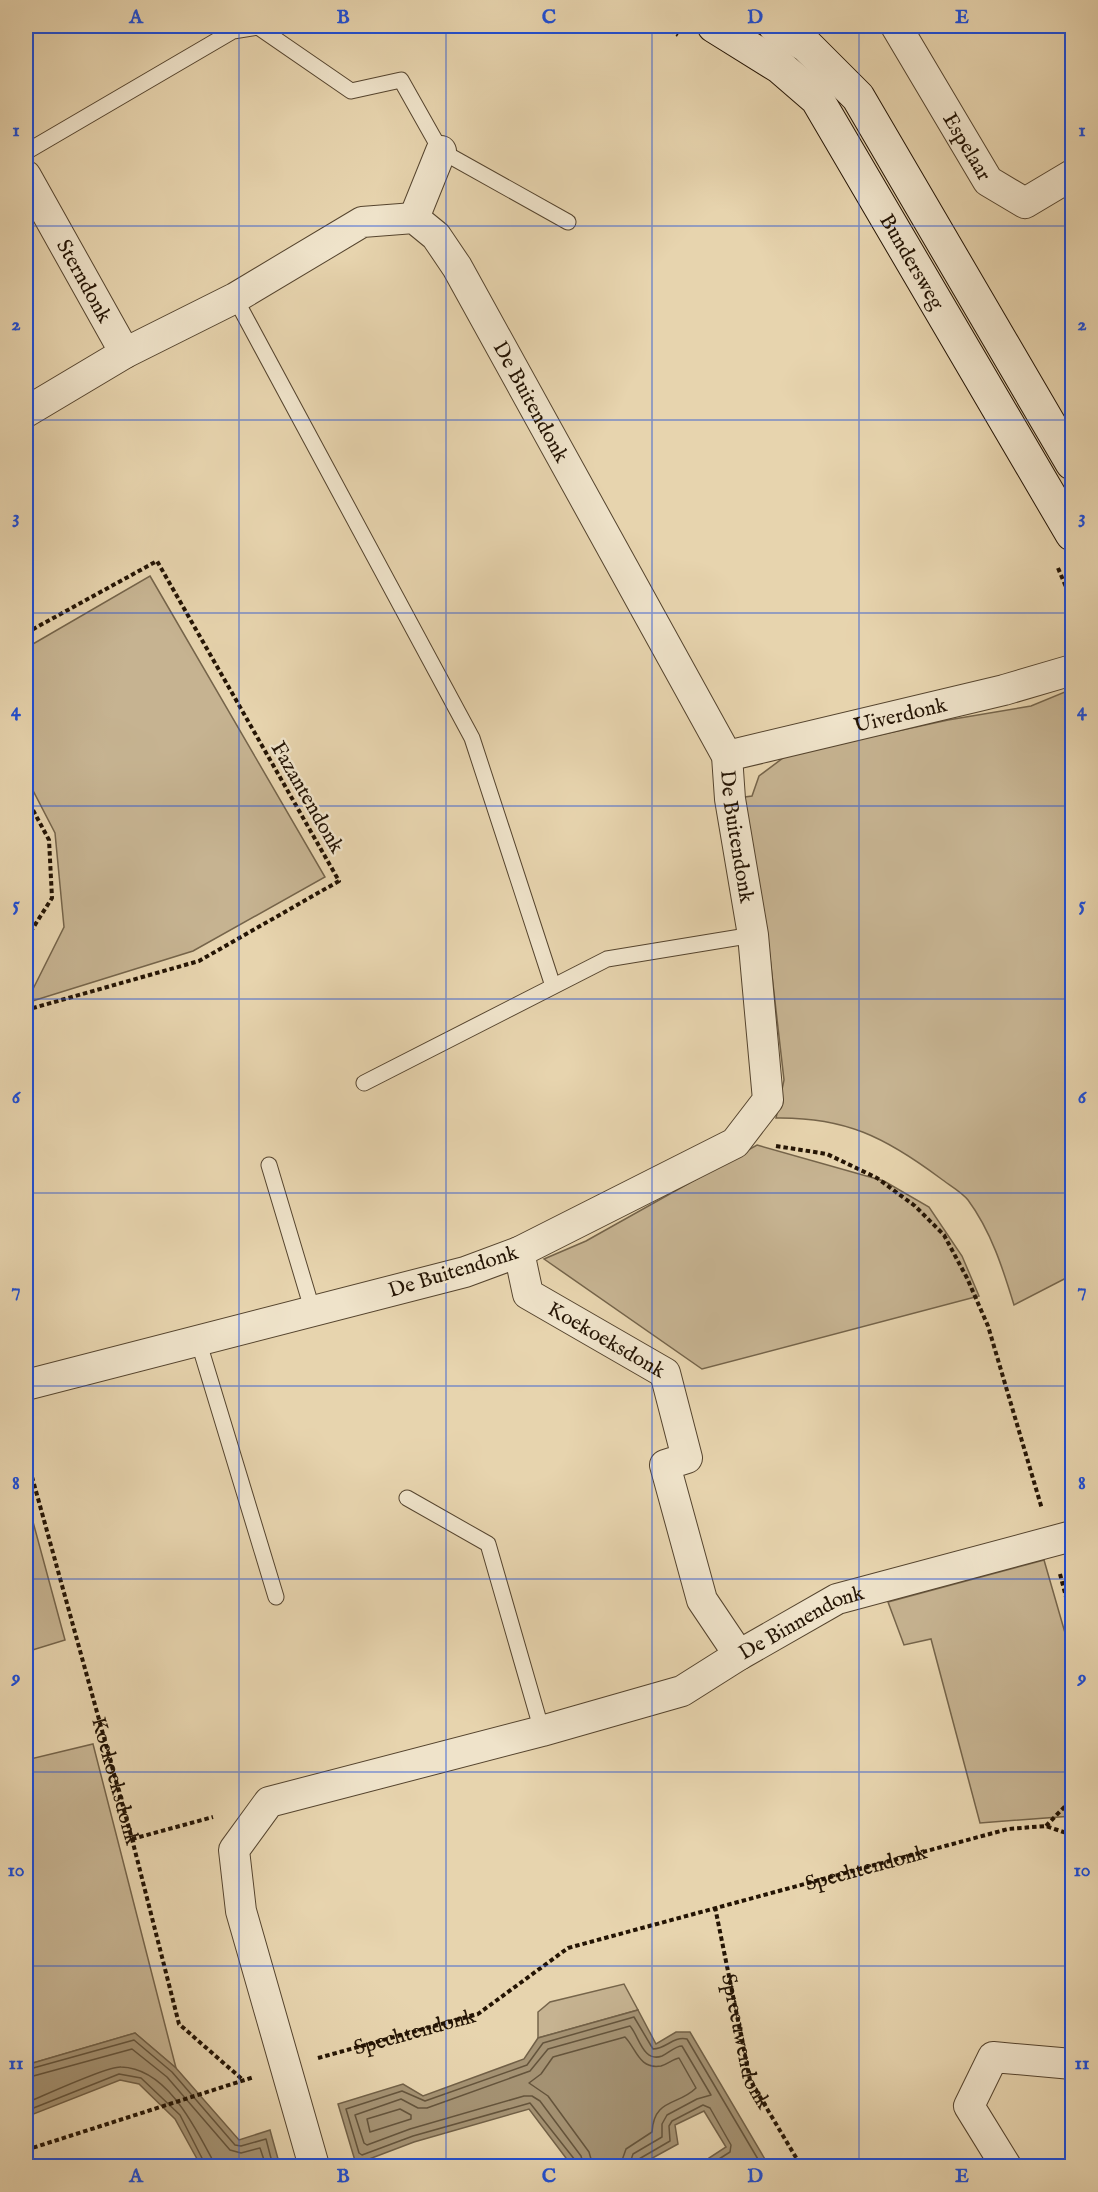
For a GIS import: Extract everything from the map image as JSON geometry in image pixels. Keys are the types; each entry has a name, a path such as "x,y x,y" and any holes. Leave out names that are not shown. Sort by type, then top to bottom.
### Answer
{"street":[{"name":"Bundersweg","path":"714,26 780,67 817,99 1072,534"},
{"name":"Bundersweg","path":"775,26 807,46 858,97 1072,463"},
{"name":"Espelaar","path":"896,26 988,181 1026,203 1072,175"},
{"path":"26,412 125,353 235,298 362,222 414,218 441,151"},
{"name":"Sterndonk","path":"26,177 125,353"},
{"name":"De Buitendonk","path":"26,1385 465,1272 519,1252 735,1143 768,1100 753,935 730,799 727,756 457,267 436,236 414,218"},
{"name":"Uiverdonk","path":"727,756 1004,690 1072,670"},
{"name":"Koekoeksdonk","path":"519,1252 528,1294 665,1373 687,1458 665,1465 702,1600 739,1654"},
{"name":"De Binnendonk","path":"542,1731 682,1691 739,1654 837,1599 1062,1539"},
{"path":"314,2166 241,1911 234,1850 268,1802 542,1731"},
{"path":"1006,2166 969,2106 993,2056 1072,2064"}],"lane":[{"path":"26,152 233,31 258,27 351,91 401,80 441,151 568,222"},
{"path":"235,298 472,738 553,986"},
{"path":"364,1083 607,959 753,935"},
{"path":"269,1165 313,1312"},
{"path":"198,1340 276,1597"},
{"path":"407,1498 488,1544 542,1731"}],"path":[{"name":"Fazantendonk","path":"26,633 157,561 339,881 199,961 26,1010"},
{"path":"26,797 49,840 52,898 26,939"},
{"path":"745,1129 762,1141 785,1149 827,1154 877,1178 915,1206 944,1235 967,1278 988,1326 1062,1539 1072,1620"},
{"name":"Koekoeksdonk","path":"26,1455 132,1839 179,2025 243,2080 26,2150"},
{"path":"1046,1826 1072,1799"},
{"path":"132,1839 268,1802"},
{"name":"Spechtendonk","path":"287,2067 478,2014 568,1948 1008,1829 1046,1826 1072,1836"},
{"name":"Spreeuwendonk","path":"715,1907 750,2080 801,2166"}],"shaded area":[{"path":"150,576 325,877 193,951 26,1003 64,927 55,833 26,777 26,648"},
{"path":"1072,689 1072,1275 1014,1305 990,1237 968,1200 959,1191 901,1151 863,1132 823,1121 776,1118 784,1080 766,923 730,799 752,796 759,776 787,755 948,720 1031,706"},
{"path":"757,1145 884,1181 929,1207 962,1256 979,1296 702,1369 544,1259 586,1241"},
{"path":"26,1496 65,1640 26,1652"},
{"path":"1044,1560 1072,1657 1072,1816 980,1823 931,1639 904,1645 888,1602"},
{"path":"93,1744 176,2068 135,2033 26,2065 26,1760"},
{"path":"624,1984 638,2010 538,2038 538,2012 550,2002"}],"water":[{"path":"638,2010 656,2044 676,2032 690,2032 769,2166 714,2166 709,2158 726,2147 704,2111 675,2125 678,2144 638,2166 572,2166 529,2109 414,2142 356,2164 338,2104 403,2084 423,2096 524,2059 538,2038"},
{"path":"135,2033 176,2068 239,2140 270,2130 280,2166 201,2166 175,2119 139,2084 120,2080 26,2117 26,2065"}]}
